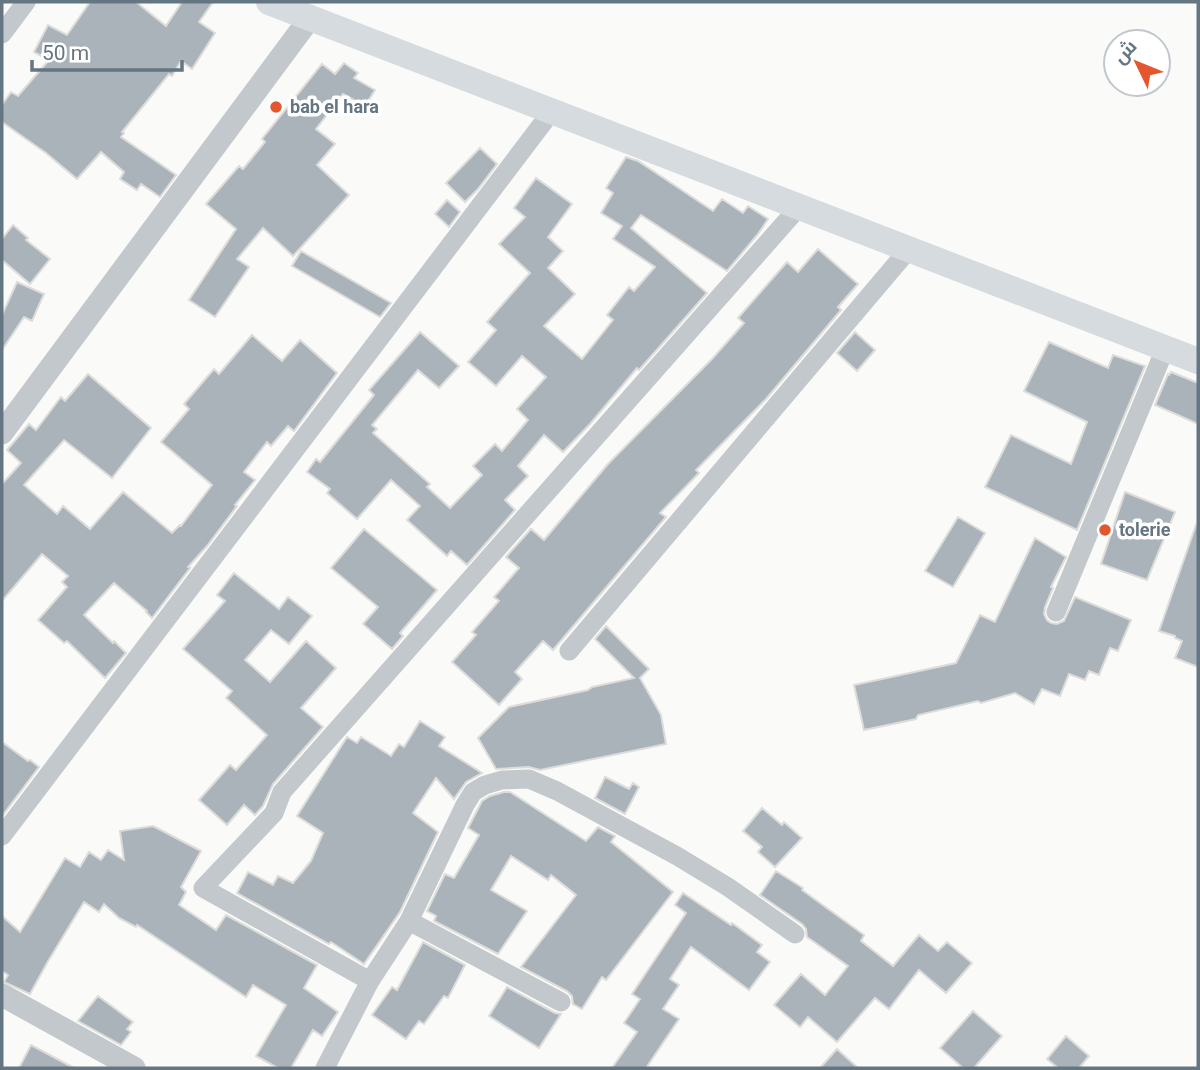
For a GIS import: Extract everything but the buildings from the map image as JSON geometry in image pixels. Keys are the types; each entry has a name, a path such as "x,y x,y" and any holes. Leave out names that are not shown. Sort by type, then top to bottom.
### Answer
{"main road":[{"path":"269,2 1198,361"}],"street":[{"path":"2,34 26,2"},
{"path":"2,433 310,18"},
{"path":"2,836 552,111"},
{"path":"370,981 202,888 274,813 282,792 799,207"},
{"path":"569,651 909,249"},
{"path":"1056,612 1166,349"},
{"path":"325,1068 370,981 409,921 465,805 473,792 502,780 529,779 557,791 677,856 728,887 795,934"},
{"path":"409,921 561,1003"},
{"path":"4,1003 134,1068"}],"place":[{"name":"bab el hara","path":"276,107"},
{"name":"tolerie","path":"1105,530"}]}
